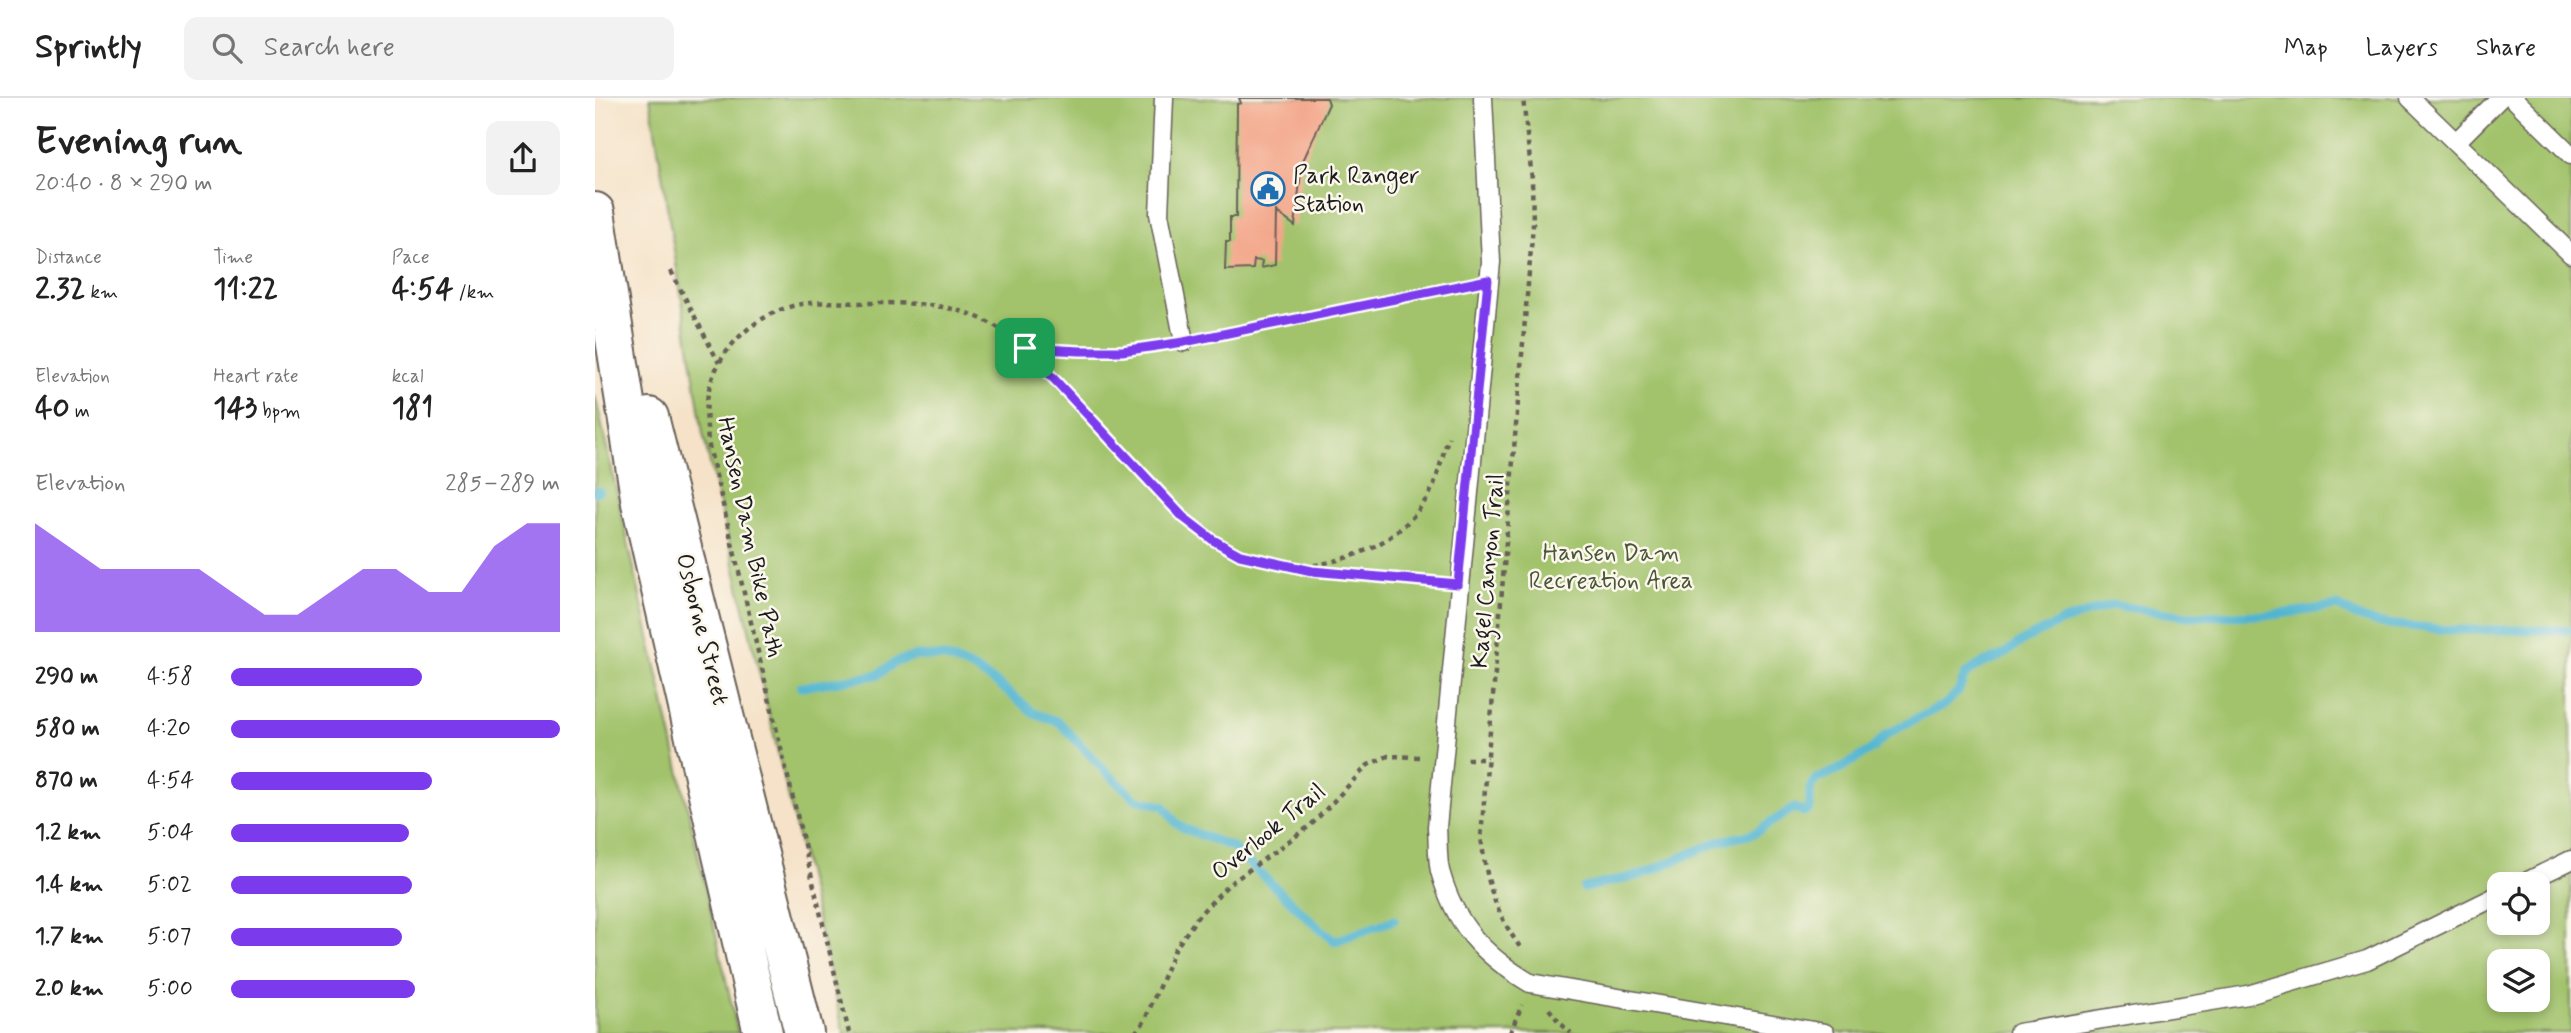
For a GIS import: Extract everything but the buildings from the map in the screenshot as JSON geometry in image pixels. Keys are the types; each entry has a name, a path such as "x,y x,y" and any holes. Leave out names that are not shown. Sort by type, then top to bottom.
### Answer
{"main road":[{"name":"Osborne Street","path":"596,219 641,503 763,1033"},
{"name":"Osborne Street","path":"596,219 670,494 804,1033"}],"lane":[{"path":"1164,98 1159,214 1184,342"},
{"path":"1483,98 1491,262 1458,584 1437,827 1440,869 1455,912 1484,949 1506,968 1530,983 1825,1033"},
{"path":"2410,98 2571,254"},
{"path":"2456,142 2500,98"},
{"path":"2513,98 2571,155"},
{"path":"2546,872 2571,860"},
{"path":"2018,1033 2248,995 2367,960 2487,901"}],"path":[{"name":"Kagel Canyon Trail","path":"1523,98 1532,179 1533,225 1481,837 1489,888 1506,926 1522,949 1530,983"},
{"path":"671,271 720,364"},
{"path":"1025,348 1122,351 1184,342 1488,280"},
{"name":"Hansen Dam Bike Path","path":"849,1033 708,442 706,418 709,391 732,344 751,326 777,311 804,304 916,303 949,306 987,321 1008,333 1193,524 1213,540 1240,555 1299,568 1374,578 1458,584"},
{"path":"1299,568 1331,563 1372,549 1401,528 1427,498 1439,472 1448,437 1473,437"},
{"name":"Overlook Trail","path":"1135,1033 1144,1022 1175,949 1199,915 1227,886 1311,825 1368,765 1388,756 1488,759"},
{"path":"1510,1033 1530,983"}],"green space":[{"name":"Hansen Dam Recreation Area","path":"650,98 2571,98 2571,1033 844,1033 703,434"},
{"path":"595,395 738,1033 595,1033"}],"waterway":[{"path":"595,492 599,491"},
{"path":"1584,888 1640,875 1720,841 1753,834 1794,808 1804,812 1810,809 1810,789 1816,779 1838,770 1872,749 1887,734 1947,703 1959,690 1965,675 1979,665 2001,656 2027,638 2061,622 2112,605 2187,616 2273,615 2338,606 2377,623 2449,630 2571,630"},
{"path":"801,687 877,675 896,662 915,656 943,657 971,667 998,684 1034,713 1059,722 1105,771 1136,799 1164,806 1176,823 1185,829 1232,847 1335,941 1394,920"}],"place":[{"name":"Park Ranger Station","path":"1268,189"}],"route":[{"path":"1488,280 1458,584 1312,571 1240,555 1213,540 1183,517 1025,348 1122,351 1184,342 1488,280"}]}
